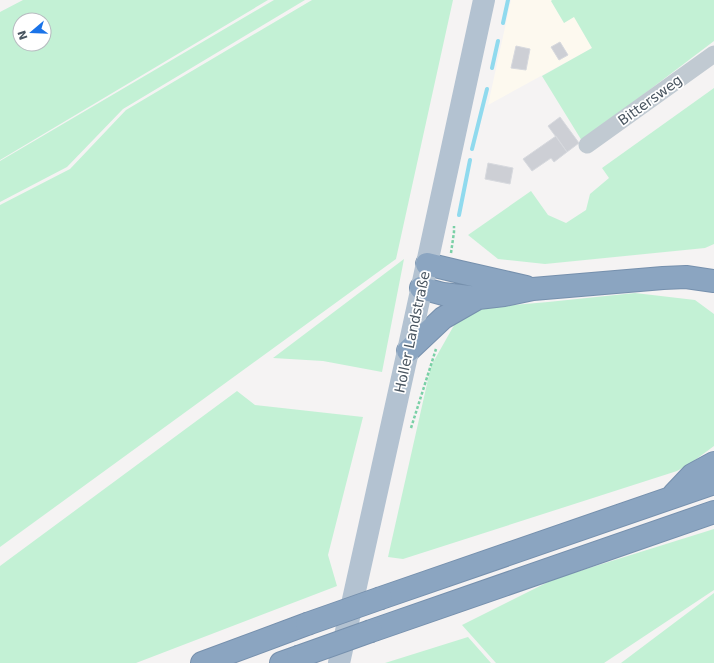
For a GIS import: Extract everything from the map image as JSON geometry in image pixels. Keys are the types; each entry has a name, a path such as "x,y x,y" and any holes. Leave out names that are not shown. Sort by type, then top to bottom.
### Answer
{"highway":[{"path":"427,264 533,289"},
{"path":"422,288 443,294 478,298 504,296 533,289 663,278 686,277 714,281"},
{"path":"663,278 701,289 714,295"},
{"path":"408,351 443,318 478,298"},
{"path":"668,499 692,475 714,463"},
{"path":"202,663 307,624 714,483"},
{"path":"289,660 714,512"}],"main road":[{"name":"Holler Landstraße","path":"339,663 484,0"}],"street":[{"name":"Bittersweg","path":"587,146 714,54"}],"shaded area":[{"path":"511,0 552,0 551,1 564,23 574,16 592,48 488,105"}],"green space":[{"path":"23,0 268,0 0,160 0,12"},
{"path":"274,0 305,0 123,109 67,167 0,202 0,161"},
{"path":"312,0 453,0 396,259 0,547 0,205 70,169 126,110"},
{"path":"714,0 714,41 582,141 542,76 592,48 574,17 564,23 551,1"},
{"path":"714,88 714,244 705,248 545,264 498,259 468,235 531,191 548,215 566,223 586,210 590,194 609,178 602,168"},
{"path":"404,259 382,372 323,361 273,358"},
{"path":"635,293 695,300 714,314 714,446 691,463 677,471 403,559 388,557 431,366 457,320 477,308"},
{"path":"237,391 255,405 363,417 328,555 337,586 136,663 0,663 0,566"},
{"path":"714,529 714,590 604,663 496,663 462,625 554,579"},
{"path":"714,593 714,663 621,663"},
{"path":"468,637 491,663 385,663"}],"building":[{"path":"560,42 568,55 559,60 551,47"},
{"path":"516,46 530,49 526,70 511,68"},
{"path":"560,117 579,143 567,152 548,126"},
{"path":"556,136 567,152 554,162 551,158 532,171 523,159"},
{"path":"488,163 513,168 510,184 485,179"}],"waterway":[{"path":"503,23 508,0"},
{"path":"492,68 498,41"},
{"path":"472,149 487,89"},
{"path":"459,215 470,160"}]}
